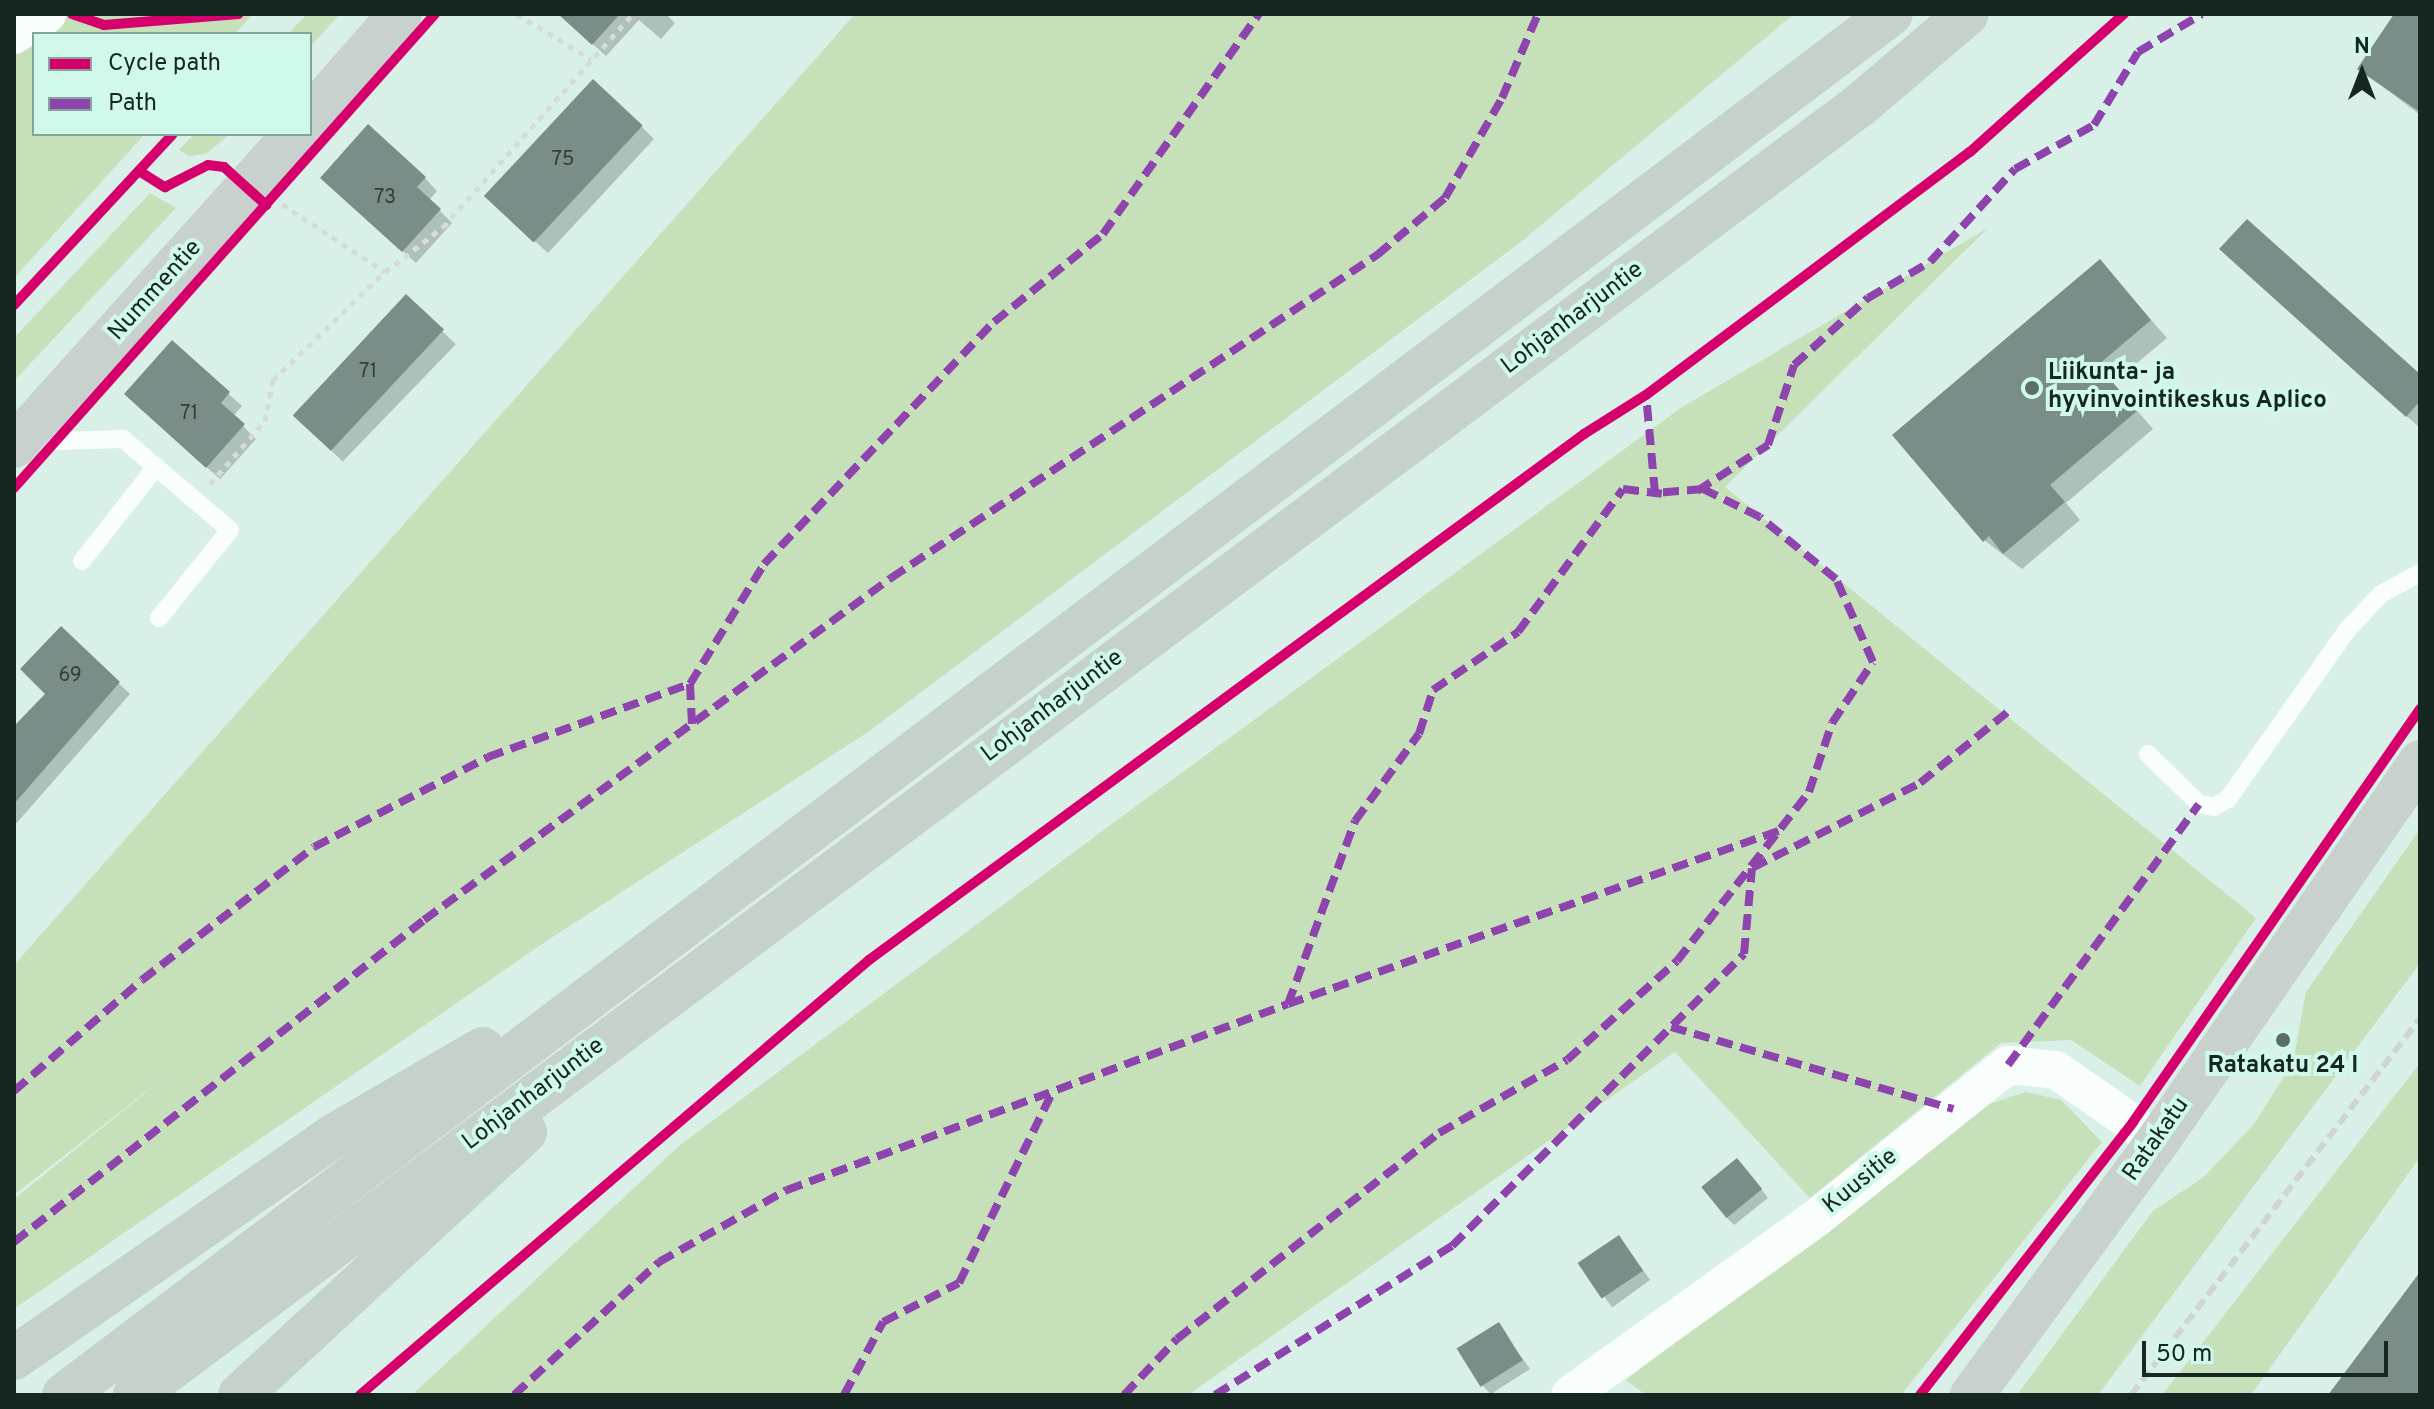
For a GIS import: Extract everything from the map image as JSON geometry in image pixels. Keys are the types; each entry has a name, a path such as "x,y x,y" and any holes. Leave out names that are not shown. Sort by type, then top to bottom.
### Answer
{"highway":[{"name":"Lohjanharjuntie","path":"64,1395 1891,14"},
{"name":"Lohjanharjuntie","path":"135,1395 1860,105 1967,14"},
{"path":"14,1358 335,1135 651,952"},
{"path":"240,1395 684,982"}],"street":[{"path":"14,35 47,14"},
{"path":"312,115 400,14"},
{"name":"Nummentie","path":"15,445 268,191 294,136"},
{"name":"Ratakatu","path":"1972,1395 2158,1141 2420,762"},
{"name":"Kuusitie","path":"1570,1395 1815,1219 2008,1065 2056,1070 2158,1141"}],"lane":[{"path":"15,445 123,439 230,530 159,618"},
{"path":"82,561 156,467"},
{"path":"2148,754 2199,804 2214,807 2228,799 2348,629 2381,594 2420,573"}],"path":[{"path":"517,14 591,59"},
{"path":"196,500 265,421 273,380 385,272 443,227 633,14"},
{"path":"268,191 385,272"}],"green space":[{"path":"70,14 253,14 237,32 52,32"},
{"path":"307,14 340,14 312,45 312,32 290,32"},
{"path":"855,14 1794,14 1522,241 868,732 545,942 14,1309 14,1199 170,1073 14,1195 14,965"},
{"path":"32,43 32,136 143,136 14,278 14,52"},
{"path":"192,136 228,136 206,154 189,156 179,150"},
{"path":"150,193 176,208 14,381 14,338"},
{"path":"1988,228 1725,487 2256,918 2140,1086 2071,1040 2001,1043 1810,1198 1675,1052 1188,1395 412,1395 680,1145 1132,809 1682,407"},
{"path":"2420,829 2420,963 2098,1395 2017,1395 2153,1211 2204,1177 2254,1124 2293,1062 2306,992"},
{"path":"2420,1063 2420,1157 2251,1395 2162,1395"},
{"path":"2026,1092 2061,1100 2102,1142 1901,1395 1646,1395 1626,1380 1986,1105"}],"building":[{"path":"558,14 620,14 592,45"},
{"path":"2394,14 2420,14 2420,112 2357,69"},
{"path":"593,79 643,125 534,242 484,196"},
{"path":"368,124 426,177 417,187 441,209 402,252 320,178"},
{"path":"2247,219 2420,374 2420,401 2406,417 2219,249"},
{"name":"Liikunta- ja hyvinvointikeskus Aplico","path":"2100,259 2151,320 2098,365 2137,411 2050,485 2065,502 2003,554 1989,536 1983,542 1892,435"},
{"path":"406,294 444,329 331,451 293,415"},
{"path":"172,340 230,392 221,403 245,424 206,468 124,394"},
{"path":"61,626 120,682 14,804 14,726 45,694 20,669"},
{"path":"1737,1158 1762,1189 1726,1218 1701,1187"},
{"path":"1619,1235 1643,1271 1602,1299 1578,1263"},
{"path":"2420,1272 2420,1395 2328,1395"},
{"path":"1499,1322 1523,1360 1480,1387 1457,1348"}],"railway":[{"path":"2131,1395 2420,1018"}],"marked path":[{"path":"692,724 690,684 764,564 994,322 1103,234 1259,14"},
{"path":"14,1242 424,920 891,578 1377,255 1445,198 1502,98 1538,14"},
{"path":"1697,491 1768,445 1794,365 1868,298 1930,262 2015,169 2094,125 2138,52 2202,14"},
{"path":"1124,1395 1177,1339 1439,1133 1567,1060 1677,961 1809,792 1832,723 1873,662 1836,579 1760,517 1703,489 1655,493 1646,395"},
{"path":"1288,1004 1355,821 1419,734 1433,690 1518,632 1623,489 1662,494"},
{"path":"14,1091 142,980 314,847 488,757 690,684"},
{"path":"1215,1395 1452,1246 1744,954 1752,868 1920,783 2010,710"},
{"path":"2008,1065 2199,804"},
{"path":"514,1395 659,1262 787,1190 1288,1004 1781,830"},
{"path":"1671,1027 1953,1109"},
{"path":"844,1395 883,1322 959,1283 1053,1091"}],"cycle path":[{"path":"72,14 104,25 239,14"},
{"path":"14,488 435,14"},
{"path":"360,1395 869,960 1584,434 1646,395 1970,152 2124,14"},
{"path":"14,305 171,136"},
{"path":"139,171 165,187 208,165 224,167 266,205"},
{"path":"1920,1395 2133,1122 2420,709"}],"place":[{"name":"Liikunta- ja hyvinvointikeskus Aplico","path":"2032,388"},
{"name":"Ratakatu 24 I","path":"2283,1040"}]}
